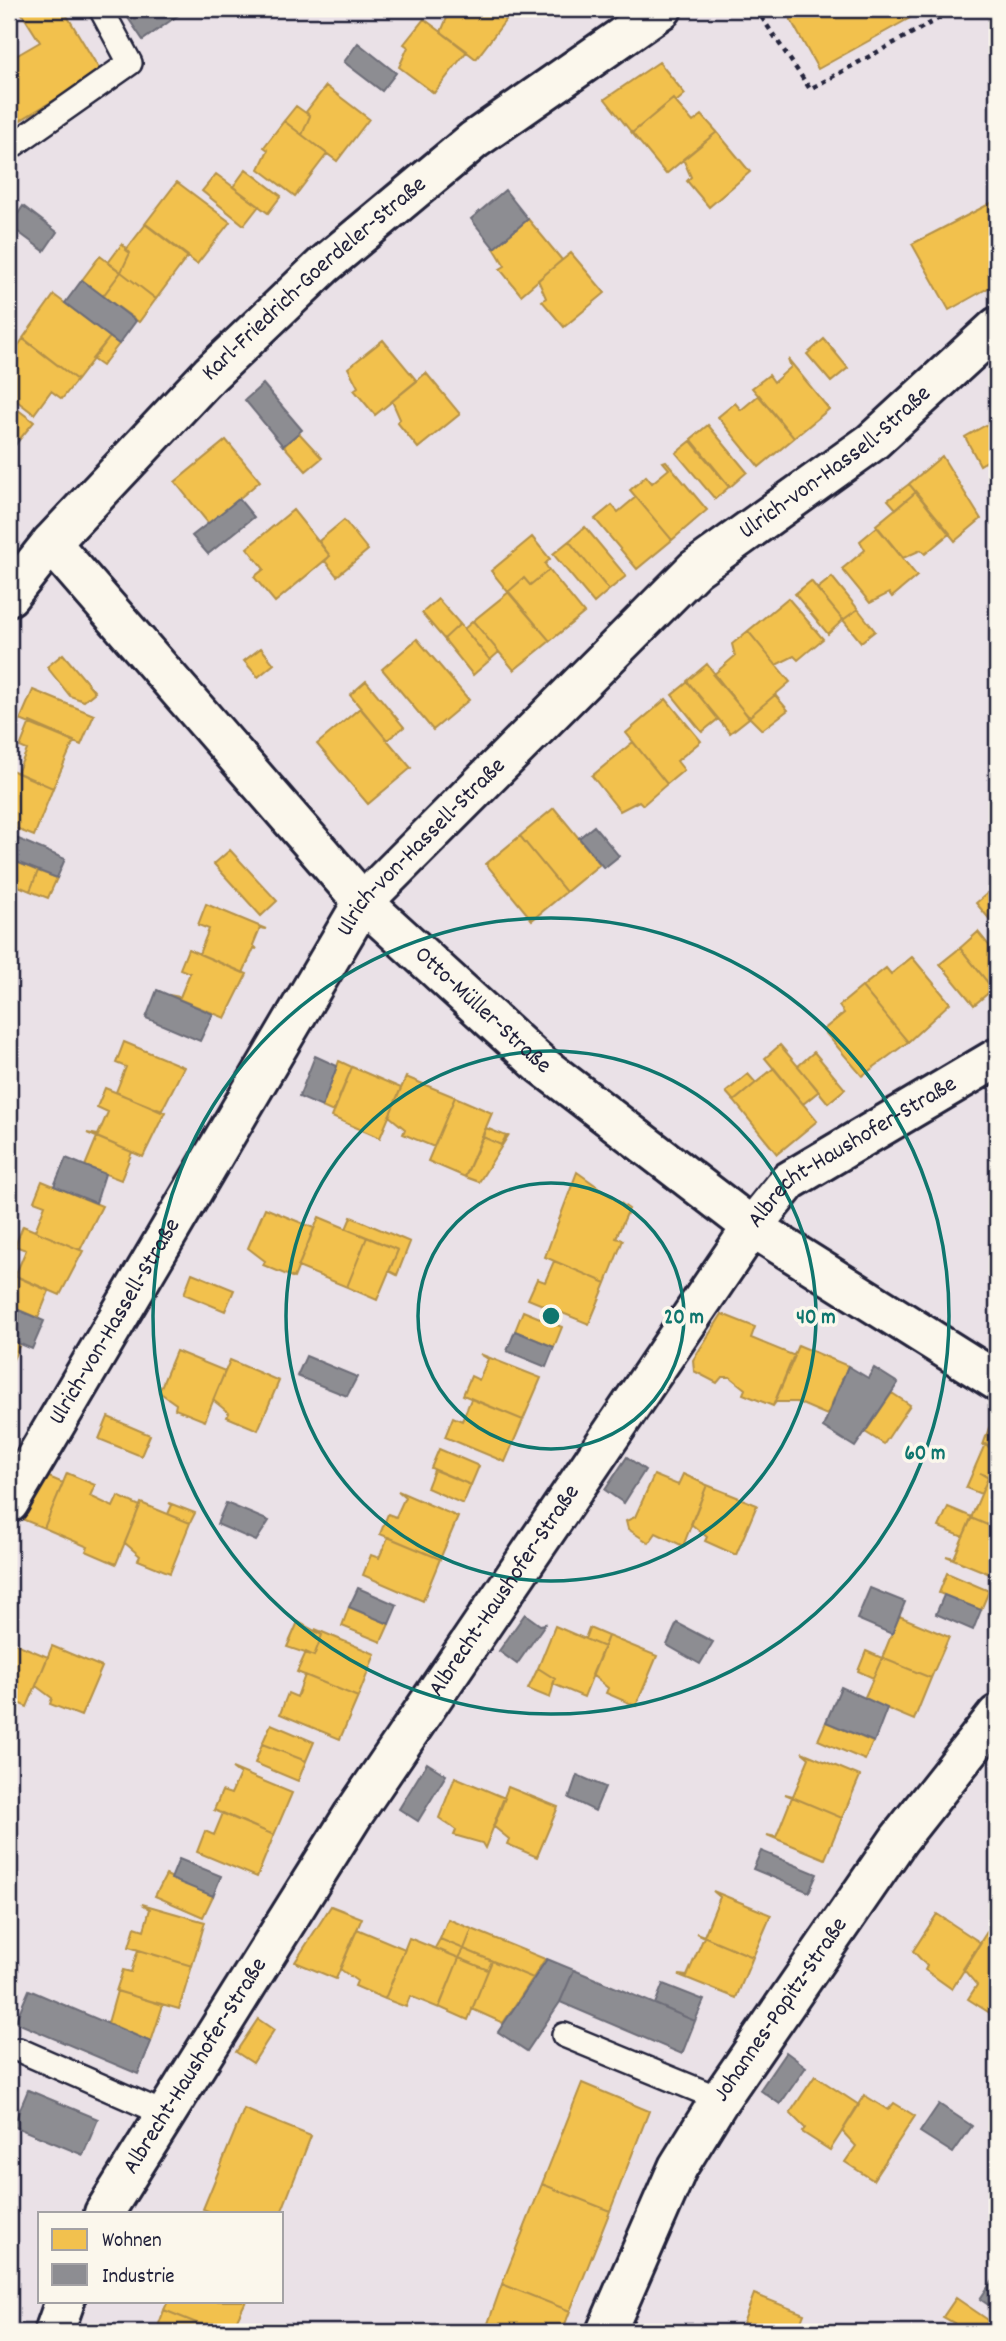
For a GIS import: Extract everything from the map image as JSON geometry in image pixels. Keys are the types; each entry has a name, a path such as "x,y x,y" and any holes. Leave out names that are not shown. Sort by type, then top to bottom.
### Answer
{"street":[{"name":"Karl-Friedrich-Goerdeler-Straße","path":"9,596 51,543 211,373 323,266 474,140 662,9"},
{"name":"Ulrich-von-Hassell-Straße","path":"9,1503 363,902 695,569 872,442 997,327"},
{"name":"Otto-Müller-Straße","path":"51,543 363,902 540,1064 752,1227 997,1381"},
{"name":"Albrecht-Haushofer-Straße","path":"105,2212 353,1815 752,1227 789,1181 997,1058"},
{"name":"Johannes-Popitz-Straße","path":"606,2332 678,2167 720,2099 900,1839 997,1716"},
{"path":"54,2332 65,2302"}],"lane":[{"path":"9,148 130,63 101,9"},
{"path":"564,2035 720,2099"},
{"path":"19,2050 165,2114"}],"path":[{"path":"756,9 810,89 956,9"}],"building: Wohnen":[{"path":"19,9 63,9 101,72 19,121 9,102 9,60 40,42"},
{"path":"446,9 498,9 508,17 476,59 441,32 449,13"},
{"path":"795,9 916,9 919,13 818,69 787,13"},
{"path":"424,19 467,51 434,93 399,67 408,47 404,44"},
{"path":"659,62 685,94 676,102 673,99 632,133 605,99"},
{"path":"326,86 369,119 337,161 302,135 310,116 306,112"},
{"path":"673,99 693,122 702,115 717,132 666,174 632,133"},
{"path":"296,106 310,116 302,135 284,121"},
{"path":"284,121 327,154 295,196 259,169 268,150 264,147"},
{"path":"717,132 750,172 709,207 687,181 691,177 683,159"},
{"path":"246,169 281,196 268,213 233,187"},
{"path":"216,174 259,206 244,225 202,191"},
{"path":"177,182 230,222 197,264 145,224"},
{"path":"997,200 997,283 949,310 912,244"},
{"path":"528,219 562,260 521,295 500,269 505,266 494,248"},
{"path":"146,224 188,256 156,299 121,272 130,253 126,250"},
{"path":"122,244 130,253 121,272 108,263"},
{"path":"571,253 605,293 564,327 542,301 546,298 538,280"},
{"path":"100,256 121,272 103,296 82,280"},
{"path":"121,272 156,299 139,322 103,296"},
{"path":"54,295 110,337 77,380 23,338"},
{"path":"110,337 119,344 102,366 92,359"},
{"path":"23,339 77,380 62,399 51,391 34,414 9,395 9,358"},
{"path":"824,339 848,368 831,382 807,354"},
{"path":"383,340 417,381 375,415 354,390 358,387 348,368"},
{"path":"788,359 829,409 794,438 752,388 769,375 774,382 791,367"},
{"path":"426,373 460,414 418,448 397,422 400,419 392,401"},
{"path":"759,395 794,438 759,467 718,417 735,403 741,410"},
{"path":"9,403 34,422 19,440 9,432"},
{"path":"993,421 997,428 997,455 980,465 965,437"},
{"path":"708,425 747,472 730,487 691,439"},
{"path":"299,433 322,458 306,471 284,446"},
{"path":"226,440 260,481 209,524 175,482"},
{"path":"691,441 729,487 715,499 676,453"},
{"path":"942,456 981,519 955,541 909,484"},
{"path":"666,461 707,510 672,540 630,490 646,476 652,483 669,469 663,462"},
{"path":"909,484 916,492 896,509 888,500"},
{"path":"916,492 950,533 925,554 921,550 903,558 876,525"},
{"path":"636,497 672,540 637,569 595,519 612,505 618,512"},
{"path":"293,510 330,556 275,602 254,577 264,569 247,548"},
{"path":"344,520 368,550 337,576 325,561 330,556 319,541"},
{"path":"585,527 626,576 609,590 569,541"},
{"path":"877,527 917,576 892,597 889,593 870,603 842,569 865,550 860,541"},
{"path":"532,537 550,559 545,564 549,570 530,585 524,578 508,592 491,571"},
{"path":"569,541 609,590 594,603 553,554"},
{"path":"549,570 584,613 550,641 508,592 524,578 530,585"},
{"path":"832,577 858,609 843,620 817,589"},
{"path":"811,581 843,620 828,634 795,594"},
{"path":"509,592 550,641 514,670 473,621"},
{"path":"788,598 823,639 798,660 794,656 776,665 748,631"},
{"path":"438,599 460,624 444,639 422,613"},
{"path":"858,609 875,631 861,642 843,620"},
{"path":"473,621 499,652 490,660 464,629"},
{"path":"460,624 490,660 473,675 444,639"},
{"path":"748,631 790,682 749,717 713,675 735,656 732,644"},
{"path":"417,639 469,700 433,730 382,669"},
{"path":"261,648 274,664 258,677 244,661"},
{"path":"63,654 95,692 84,701 70,696 47,667"},
{"path":"707,664 749,718 730,733 687,681"},
{"path":"366,681 404,727 387,740 350,695"},
{"path":"688,682 718,719 702,732 672,695"},
{"path":"33,690 94,715 81,745 20,720"},
{"path":"775,695 788,710 762,730 749,717"},
{"path":"666,699 701,741 677,761 684,770 667,784 626,733"},
{"path":"360,708 411,768 368,804 317,744"},
{"path":"30,722 74,741 53,788 17,773 27,750 20,747"},
{"path":"633,742 667,784 643,805 639,801 620,811 592,776"},
{"path":"9,769 53,788 34,836 9,826"},
{"path":"554,808 600,864 566,892 520,836"},
{"path":"520,836 566,892 532,920 486,864"},
{"path":"230,850 277,901 261,916 214,864"},
{"path":"9,859 38,871 30,891 9,882"},
{"path":"38,871 57,878 48,898 30,891"},
{"path":"997,885 997,928 976,903"},
{"path":"206,904 266,929 260,928 253,945 257,949 254,948 243,973 199,954 209,929 198,925"},
{"path":"978,932 997,955 997,986 993,989 960,948"},
{"path":"960,948 993,989 974,1005 940,964"},
{"path":"188,949 247,974 225,1018 169,995 180,997 190,973 180,969"},
{"path":"912,957 950,1003 908,1042 862,987 886,968 891,974"},
{"path":"862,987 908,1042 862,1076 823,1030 844,1013 839,1006"},
{"path":"124,1042 184,1067 161,1112 116,1092 126,1067 116,1063"},
{"path":"780,1045 819,1091 803,1104 765,1058"},
{"path":"814,1052 845,1089 828,1103 798,1066"},
{"path":"339,1061 352,1067 333,1112 322,1107"},
{"path":"352,1067 401,1088 380,1138 332,1117"},
{"path":"774,1068 817,1121 777,1154 734,1101"},
{"path":"748,1074 756,1083 734,1101 726,1092"},
{"path":"406,1077 455,1097 434,1147 403,1134 405,1129 389,1116"},
{"path":"105,1088 165,1112 143,1157 87,1133 98,1135 108,1112 97,1107"},
{"path":"455,1097 492,1113 465,1177 428,1161"},
{"path":"486,1128 506,1136 501,1145 483,1137"},
{"path":"508,1136 479,1182 465,1177 483,1137 501,1145"},
{"path":"97,1137 132,1152 121,1180 85,1166"},
{"path":"577,1172 629,1209 616,1238 623,1240 606,1283 545,1257"},
{"path":"42,1181 102,1206 80,1250 35,1231 45,1205 34,1201"},
{"path":"265,1208 314,1228 294,1278 263,1265 265,1261 248,1248"},
{"path":"319,1217 367,1237 347,1287 298,1267"},
{"path":"351,1217 410,1242 397,1275 389,1271 398,1250 346,1229"},
{"path":"23,1226 83,1251 60,1295 9,1273 16,1274 26,1250 15,1246"},
{"path":"367,1237 398,1250 377,1300 347,1287"},
{"path":"554,1261 606,1283 589,1324 528,1299 537,1279 545,1282"},
{"path":"192,1273 234,1290 225,1311 184,1294"},
{"path":"15,1276 49,1291 38,1318 9,1306 9,1291"},
{"path":"523,1311 562,1327 554,1347 515,1331"},
{"path":"722,1314 755,1327 751,1338 795,1356 773,1406 743,1394 745,1389 730,1377 722,1377 717,1383 694,1371 693,1360"},
{"path":"9,1339 20,1344 11,1364 9,1363"},
{"path":"798,1345 848,1366 827,1415 797,1402 776,1402 773,1406"},
{"path":"176,1351 225,1371 205,1421 175,1409 176,1404 159,1392"},
{"path":"480,1354 541,1378 523,1420 463,1395 471,1376 479,1380 488,1359"},
{"path":"230,1360 279,1381 258,1430 227,1417 229,1413 213,1400"},
{"path":"892,1393 910,1405 884,1444 865,1432"},
{"path":"471,1399 523,1420 505,1462 445,1437 453,1417 462,1421"},
{"path":"108,1417 150,1435 141,1456 99,1439"},
{"path":"989,1428 997,1432 997,1449 983,1445"},
{"path":"985,1444 997,1449 997,1480 980,1473 988,1478 981,1494 966,1488"},
{"path":"439,1449 479,1466 471,1485 431,1468"},
{"path":"434,1470 471,1485 463,1504 427,1488"},
{"path":"67,1473 95,1485 90,1496 113,1507 118,1496 140,1506 116,1564 86,1551 88,1547 44,1528"},
{"path":"980,1473 997,1480 997,1529 971,1518 988,1478"},
{"path":"42,1474 63,1483 44,1528 17,1517"},
{"path":"683,1474 707,1485 683,1546 656,1533 649,1543 628,1529 626,1521 635,1517 654,1475 678,1485"},
{"path":"707,1485 757,1505 736,1555 705,1541 707,1537 691,1524"},
{"path":"398,1491 458,1517 440,1559 380,1534 388,1514 396,1517 405,1497"},
{"path":"141,1503 190,1523 170,1573 138,1560 140,1556 125,1543"},
{"path":"169,1503 195,1513 190,1523 168,1514 172,1505"},
{"path":"948,1507 972,1517 963,1537 939,1527"},
{"path":"971,1518 997,1529 997,1577 946,1556 954,1558"},
{"path":"388,1537 440,1559 423,1601 363,1575 371,1555 379,1558"},
{"path":"947,1573 989,1591 981,1610 939,1593"},
{"path":"349,1607 389,1624 381,1642 342,1626"},
{"path":"899,1616 949,1637 931,1678 882,1658"},
{"path":"298,1622 322,1635 314,1656 287,1647"},
{"path":"555,1626 604,1647 584,1697 553,1684 555,1679 538,1668"},
{"path":"589,1628 608,1636 604,1647 585,1639"},
{"path":"315,1629 375,1654 358,1697 297,1672 306,1652 314,1656 322,1635"},
{"path":"608,1636 657,1656 636,1706 606,1693 608,1688 592,1675"},
{"path":"9,1641 48,1657 27,1707 9,1699"},
{"path":"52,1646 102,1667 81,1716 50,1704 52,1698 36,1686"},
{"path":"866,1651 882,1658 873,1678 858,1671"},
{"path":"882,1658 931,1678 914,1720 864,1699"},
{"path":"538,1668 555,1679 550,1698 528,1689"},
{"path":"305,1675 358,1697 340,1739 280,1714 288,1693 297,1697"},
{"path":"826,1722 873,1742 865,1760 818,1740"},
{"path":"271,1724 314,1742 306,1761 262,1744"},
{"path":"262,1744 306,1761 298,1781 255,1763"},
{"path":"802,1752 860,1776 842,1818 785,1794 793,1796 809,1758"},
{"path":"232,1768 292,1793 274,1835 214,1810 222,1791 231,1794 240,1774"},
{"path":"455,1777 505,1798 485,1848 482,1843 454,1835 456,1830 439,1818"},
{"path":"508,1787 558,1807 537,1857 507,1844 509,1839 493,1826"},
{"path":"785,1794 842,1818 825,1859 767,1835 776,1837 792,1797"},
{"path":"223,1813 274,1835 257,1877 197,1852 205,1831 214,1835"},
{"path":"166,1875 213,1896 203,1917 155,1896"},
{"path":"713,1891 771,1915 753,1957 696,1933 704,1936 720,1897"},
{"path":"142,1904 205,1922 192,1966 129,1947 135,1927 144,1930 150,1909"},
{"path":"331,1906 362,1918 336,1979 295,1962"},
{"path":"937,1914 981,1943 952,1989 925,1970 927,1966 913,1951"},
{"path":"448,1919 472,1929 464,1949 440,1939"},
{"path":"357,1929 405,1949 385,1999 355,1986 357,1981 340,1969"},
{"path":"472,1929 545,1959 533,1978 464,1949"},
{"path":"987,1932 997,1939 996,2017 968,1999 977,1985 963,1969"},
{"path":"696,1933 753,1957 736,1998 679,1975 687,1976 704,1937"},
{"path":"409,1938 459,1958 439,2008 410,1996 406,2007 385,1999"},
{"path":"440,1939 464,1949 459,1958 435,1948"},
{"path":"464,1949 492,1961 488,1970 459,1958"},
{"path":"138,1950 192,1966 179,2009 116,1991 123,1970 131,1972"},
{"path":"459,1958 488,1970 468,2020 439,2007"},
{"path":"492,1961 533,1978 503,2023 472,2009"},
{"path":"117,1991 163,2005 151,2042 108,2023"},
{"path":"258,2019 274,2030 253,2063 236,2052"},
{"path":"815,2076 859,2105 830,2150 802,2132 805,2128 790,2113"},
{"path":"582,2083 649,2111 610,2211 542,2184"},
{"path":"864,2095 888,2110 894,2103 915,2116 873,2180 845,2162 856,2146 842,2131"},
{"path":"244,2109 311,2136 281,2212 210,2212 203,2209"},
{"path":"542,2184 610,2211 570,2311 502,2284"},
{"path":"502,2284 570,2311 562,2332 485,2332"},
{"path":"754,2294 804,2314 797,2332 746,2332 746,2328 742,2326"},
{"path":"956,2298 997,2326 997,2332 947,2332 954,2323 943,2317"},
{"path":"168,2302 246,2302 231,2332 219,2332 164,2310"},
{"path":"164,2310 219,2332 156,2332"}],"building: Industrie":[{"path":"122,9 187,9 143,40"},
{"path":"358,43 396,73 382,91 344,62"},
{"path":"505,190 528,219 494,248 471,219"},
{"path":"23,206 57,232 44,251 10,226"},
{"path":"82,280 136,321 119,344 65,303"},
{"path":"263,384 302,430 283,446 245,400"},
{"path":"9,432 19,440 9,454"},
{"path":"239,499 254,517 208,554 192,536"},
{"path":"594,826 619,856 604,868 579,838"},
{"path":"9,835 65,859 57,878 9,859"},
{"path":"157,990 213,1014 200,1041 146,1018"},
{"path":"315,1056 337,1066 322,1107 299,1097"},
{"path":"66,1158 105,1174 96,1203 54,1186"},
{"path":"9,1306 44,1321 32,1349 9,1339"},
{"path":"515,1331 554,1347 546,1367 507,1351"},
{"path":"306,1356 357,1377 347,1396 297,1376"},
{"path":"848,1366 868,1378 874,1368 898,1383 855,1447 823,1427"},
{"path":"627,1457 645,1470 624,1503 605,1490"},
{"path":"226,1503 269,1521 256,1541 217,1524"},
{"path":"358,1588 397,1605 389,1624 349,1607"},
{"path":"870,1588 905,1602 892,1634 857,1619"},
{"path":"944,1595 981,1610 973,1630 936,1614"},
{"path":"525,1614 540,1625 545,1624 517,1664 499,1651"},
{"path":"677,1623 713,1642 700,1664 667,1645"},
{"path":"841,1687 887,1708 874,1742 826,1722"},
{"path":"427,1763 446,1775 418,1821 399,1809"},
{"path":"577,1775 605,1787 595,1811 569,1798"},
{"path":"761,1851 817,1874 809,1892 753,1869"},
{"path":"179,1859 221,1876 213,1896 171,1879"},
{"path":"547,1959 574,1970 560,2002 527,2051 498,2032"},
{"path":"574,1970 695,2021 682,2054 560,2002"},
{"path":"663,1984 704,2000 695,2021 655,2004"},
{"path":"29,1990 151,2042 138,2074 15,2022"},
{"path":"786,2052 806,2067 780,2104 760,2090"},
{"path":"28,2090 98,2119 83,2155 13,2126"},
{"path":"939,2104 972,2126 953,2153 920,2132"},
{"path":"992,2281 997,2284 997,2311 980,2299"}]}
